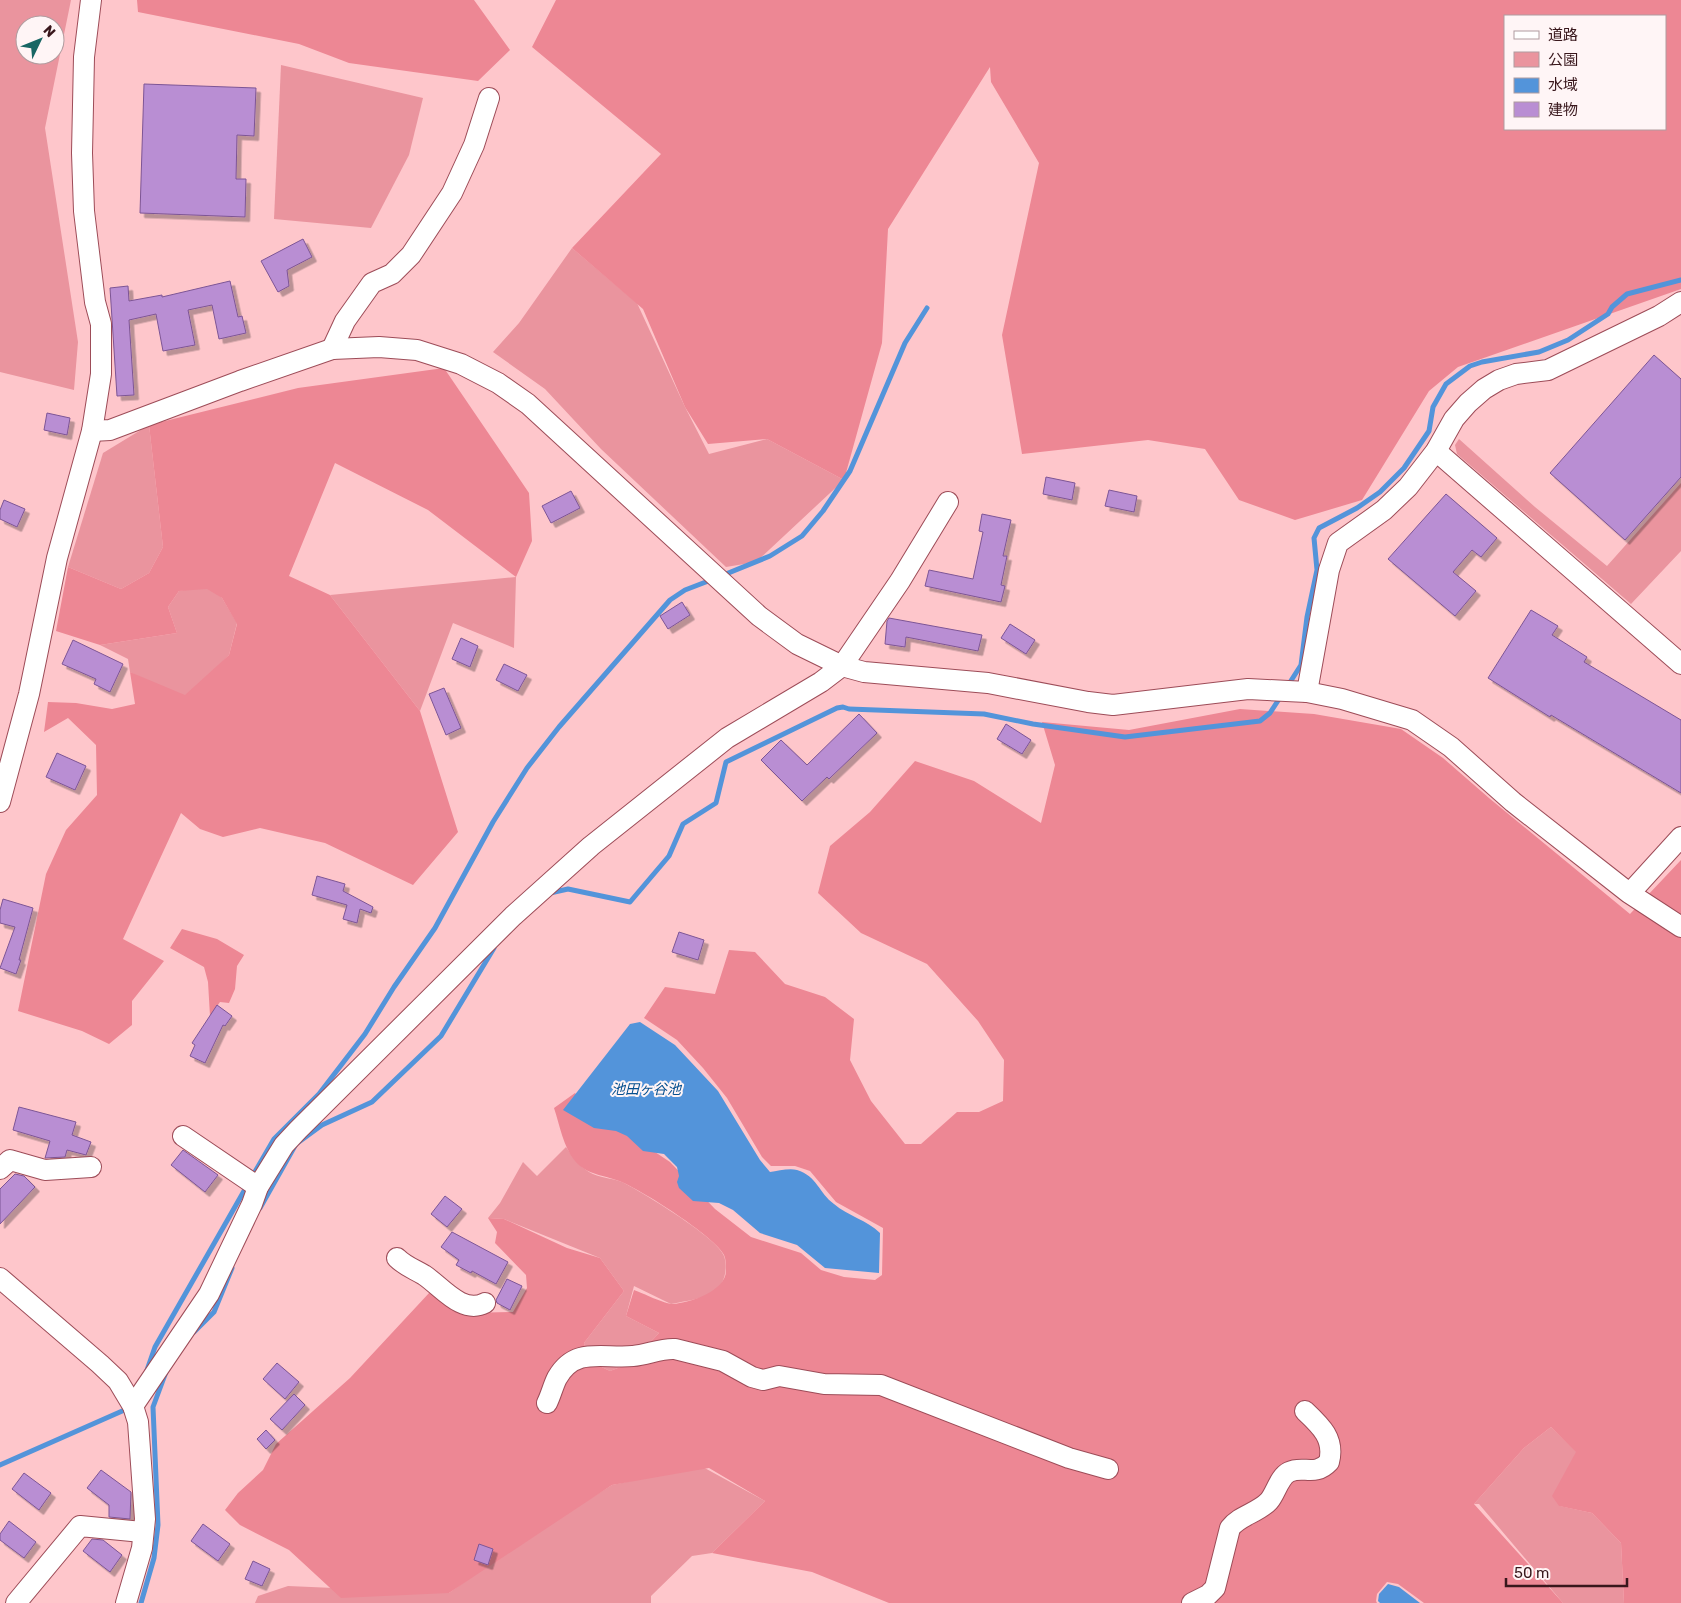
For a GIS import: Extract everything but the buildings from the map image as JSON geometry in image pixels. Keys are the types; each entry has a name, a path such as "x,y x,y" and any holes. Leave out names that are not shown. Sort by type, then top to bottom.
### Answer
{"street":[{"path":"0,802 29,694 57,558 92,431 101,374 101,324 95,302 84,211 82,153 84,57 91,0"},
{"path":"332,349 345,321 372,283 392,274 411,255 452,193 474,145 489,98"},
{"path":"1307,692 1329,570 1338,543 1384,510 1408,487 1436,451 1454,419 1468,403 1484,389 1499,380 1516,374 1548,370 1658,316 1681,302"},
{"path":"92,431 110,430 240,380 332,349 379,347 418,350 461,364 498,383 528,404 759,616 796,644 842,666 864,672 988,683 1113,705 1248,689 1307,692 1342,699 1412,720 1451,747 1513,802 1630,893 1681,927"},
{"path":"1436,451 1681,664"},
{"path":"133,1406 209,1294 252,1204 258,1187 284,1145 513,916 591,846 728,738 820,682 842,666 900,581 948,502"},
{"path":"1630,893 1681,837"},
{"path":"183,1136 258,1187"},
{"path":"0,1169 10,1160 45,1170 91,1167"},
{"path":"397,1258 410,1269 424,1275 439,1289 457,1300 471,1306 479,1306 485,1303"},
{"path":"0,1278 118,1381 133,1406 138,1422 142,1459 145,1519 142,1532 142,1548 126,1603"},
{"path":"546,1403 562,1371 578,1357 632,1356 648,1354 668,1348 723,1361 763,1380 779,1376 824,1384 880,1385 1069,1458 1108,1469"},
{"path":"1192,1603 1208,1595 1215,1588 1230,1528 1234,1522 1262,1508 1273,1495 1283,1476 1288,1472 1294,1470 1318,1470 1324,1468 1329,1462 1330,1444 1327,1434 1305,1411"},
{"path":"16,1603 80,1526 142,1532"}],"green space":[{"path":"0,0 71,0 65,30 65,15 15,15 15,65 58,65 45,128 78,342 74,390 0,372"},
{"path":"281,65 423,98 409,155 371,228 274,219"},
{"path":"572,248 637,303 709,454 767,439 844,480 756,562 726,567 601,449 545,389 493,352 519,323"},
{"path":"149,425 163,547 149,573 121,589 68,567 103,453"},
{"path":"1459,439 1535,507 1607,566 1681,483 1681,551 1631,604 1457,454 1455,445"},
{"path":"516,577 514,648 453,623 420,711 330,595"},
{"path":"207,585 222,598 237,623 229,655 184,702 130,672 128,659 100,645 177,633 168,607 179,591"},
{"path":"566,1147 585,1170 597,1176 622,1182 646,1195 694,1227 719,1248 725,1261 726,1270 721,1284 711,1294 700,1298 671,1304 634,1286 626,1316 659,1333 631,1363 610,1371 589,1361 584,1343 624,1291 600,1258 504,1219 488,1218 500,1203 523,1162 537,1176"},
{"path":"1551,1427 1577,1452 1560,1506 1592,1513 1621,1543 1624,1603 1563,1603 1479,1504 1474,1504 1524,1448"},
{"path":"701,1466 765,1501 712,1553 692,1556 651,1596 651,1603 255,1603 258,1596 288,1586 449,1593 516,1545 612,1485"}],"shaded area":[{"path":"137,0 474,0 510,50 478,81 349,63 299,44 138,12"},
{"path":"556,0 1681,0 1681,289 1458,367 1429,391 1362,500 1295,520 1239,500 1205,449 1148,440 1022,454 1002,335 1039,163 991,82 990,67 888,229 882,343 844,480 767,439 708,444 685,407 643,309 572,248 661,154 532,47"},
{"path":"444,368 529,493 532,541 516,577 428,510 335,463 289,576 330,595 420,711 458,832 413,885 325,843 260,828 223,837 200,829 181,813 123,939 164,961 132,1001 132,1025 109,1044 82,1031 18,1011 46,874 66,830 97,795 96,745 68,718 44,732 48,702 76,703 112,709 135,704 130,672 185,695 229,655 237,624 222,598 207,589 179,591 168,607 177,633 100,645 56,631 68,567 121,589 149,573 163,547 149,425 298,388"},
{"path":"1240,709 1314,714 1401,729 1443,758 1630,914 1681,860 1681,1603 1624,1603 1621,1543 1592,1513 1559,1506 1552,1496 1576,1452 1551,1427 1524,1448 1474,1504 1563,1603 1424,1603 1398,1584 1387,1582 1377,1594 1377,1603 889,1603 812,1572 712,1553 765,1501 709,1468 612,1485 449,1593 341,1598 289,1550 240,1525 225,1510 238,1493 263,1470 276,1444 350,1378 430,1292 465,1313 513,1312 527,1288 526,1275 495,1243 497,1232 488,1218 504,1219 567,1248 600,1258 624,1291 584,1343 589,1361 610,1371 631,1363 659,1333 626,1316 634,1290 673,1304 697,1298 714,1290 720,1284 725,1277 725,1257 707,1237 643,1193 619,1181 590,1172 575,1161 565,1142 554,1108 575,1093 602,1124 628,1134 670,1162 715,1209 751,1237 801,1253 821,1270 844,1277 875,1280 882,1275 883,1228 836,1202 810,1171 795,1166 771,1166 762,1157 727,1098 703,1068 677,1040 644,1018 665,987 715,994 729,950 755,952 785,984 825,997 854,1019 850,1060 871,1101 905,1144 921,1144 957,1112 979,1112 1003,1101 1004,1060 978,1021 927,964 861,933 818,893 830,846 870,812 915,761 974,781 1041,823 1055,765 1042,722 1129,730"},
{"path":"182,929 217,939 244,955 237,966 235,989 229,1003 220,1002 210,1016 208,982 204,967 170,948"}],"water":[{"name":"池田ヶ谷池","path":"640,1022 675,1045 718,1091 760,1160 770,1172 791,1169 804,1173 814,1180 834,1204 880,1233 879,1273 825,1268 797,1245 760,1233 733,1210 719,1203 693,1201 679,1188 677,1167 664,1154 643,1151 627,1136 616,1131 594,1128 563,1110 630,1024"},
{"path":"1388,1584 1399,1587 1420,1603 1380,1603 1378,1601 1379,1594"}],"waterway":[{"path":"1287,687 1301,665 1307,617 1317,570 1314,538 1319,528 1357,508 1380,492 1404,468 1429,431 1433,407 1446,384 1470,366 1482,362 1539,352 1568,340 1608,314 1612,307 1627,294 1681,280"},
{"path":"721,576 770,556 802,536 823,511 850,471 905,343 927,308"},
{"path":"252,1177 274,1139 319,1094 365,1034 394,987 435,928 493,822 527,768 559,727 670,600 685,590 711,580"},
{"path":"550,893 568,889 630,902 669,856 683,824 716,803 726,762 837,708 984,714 1033,724 1125,737 1260,721 1270,713 1281,696"},
{"path":"260,1208 296,1144 322,1125 372,1102 441,1036 494,948"},
{"path":"147,1370 155,1347 248,1184"},
{"path":"194,1332 214,1312 232,1268"},
{"path":"141,1603 154,1558 158,1525 153,1407 166,1372"},
{"path":"0,1465 129,1408"}]}
